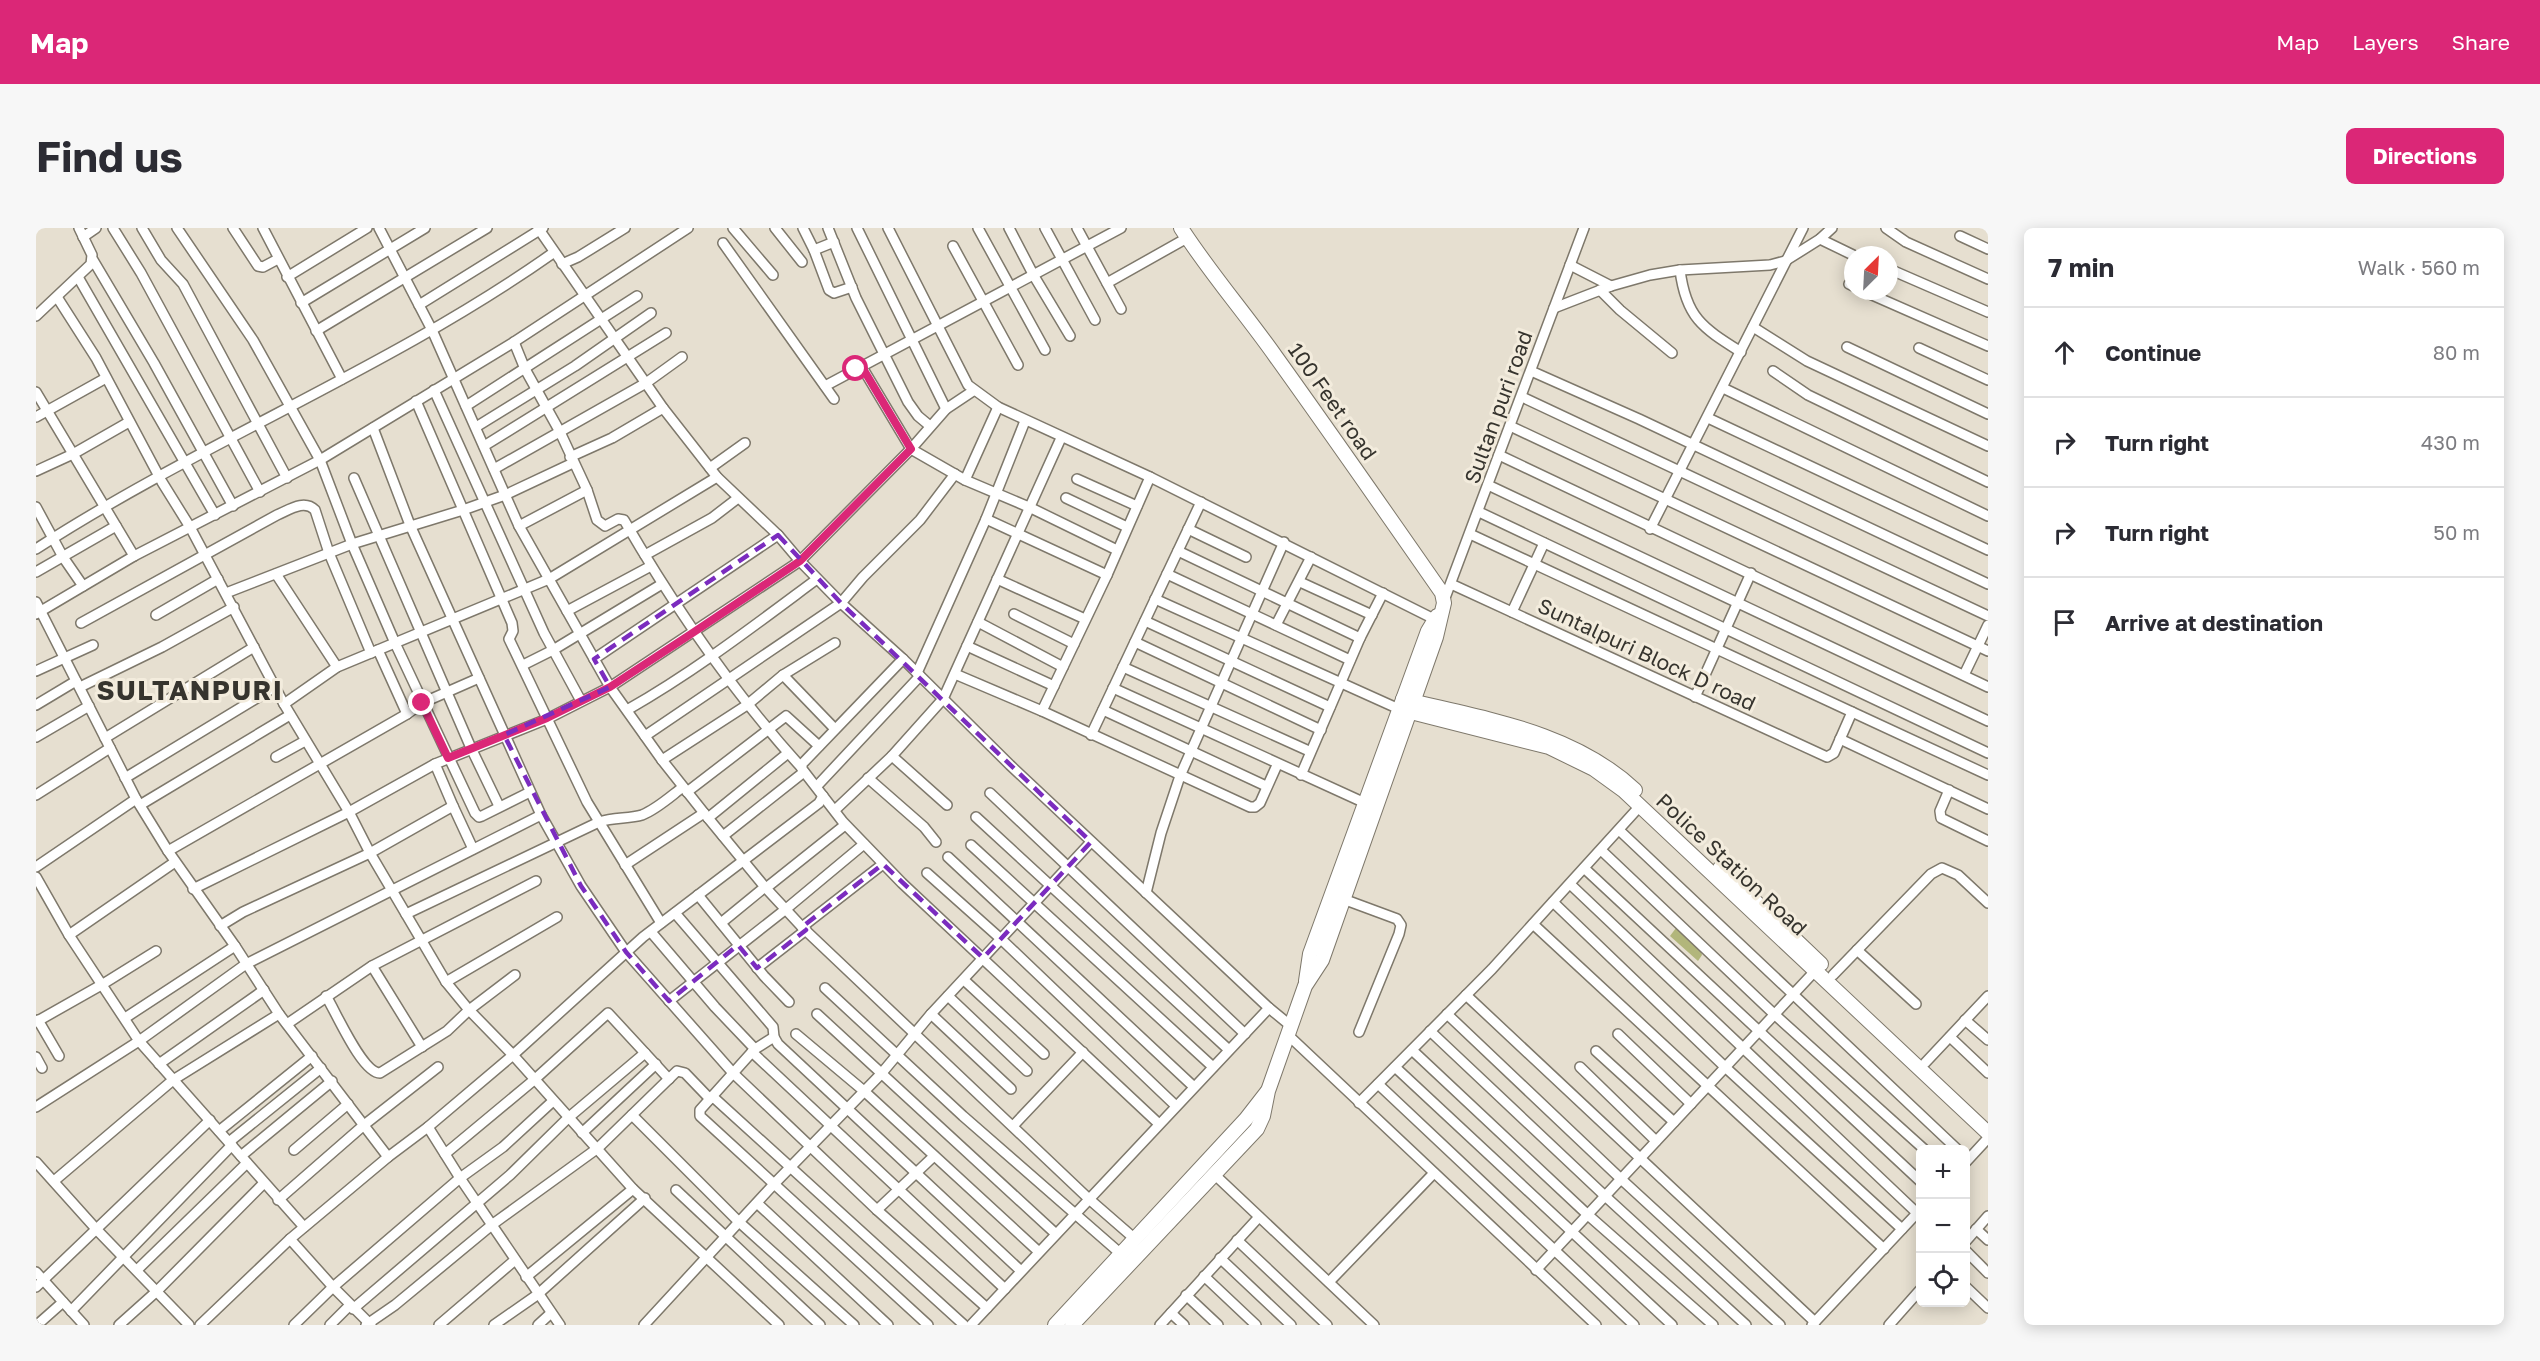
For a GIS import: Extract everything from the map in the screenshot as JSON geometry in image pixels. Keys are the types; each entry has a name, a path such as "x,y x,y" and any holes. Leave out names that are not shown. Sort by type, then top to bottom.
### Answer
{"street":[{"path":"96,228 81,232 93,260 154,363 233,506"},
{"path":"113,228 141,273 260,492"},
{"path":"142,228 161,260 183,284 287,478"},
{"path":"177,228 253,340 320,460 352,544 394,643 475,813 479,817 482,816 531,792"},
{"path":"233,228 258,266 263,267 278,259"},
{"path":"263,228 342,379"},
{"path":"287,277 367,228"},
{"path":"379,228 432,330 519,526 610,687 662,760 742,860 804,928 1089,1199 1135,1239"},
{"path":"301,303 425,228"},
{"path":"316,331 487,228"},
{"path":"562,264 578,257 625,228"},
{"path":"388,1157 279,1014 235,946 175,862 125,778 38,609 134,556 320,460 514,342 688,228"},
{"path":"733,228 773,275"},
{"path":"775,228 802,262"},
{"path":"803,228 829,290 834,293 852,287"},
{"path":"828,228 852,287 908,402 918,416 930,426"},
{"path":"857,228 946,409"},
{"path":"888,228 937,327 973,391 998,408 1202,502 1438,620"},
{"path":"978,228 1045,350"},
{"path":"1009,228 1034,276 1070,336"},
{"path":"1045,228 1095,320"},
{"path":"1077,228 1121,309"},
{"path":"825,386 1121,228"},
{"name":"Sultan puri road","path":"1445,601 1584,228"},
{"path":"1650,529 1803,228"},
{"path":"1554,308 1611,286 1680,270 1759,266 1785,261 1820,239 1832,228"},
{"path":"1886,228 1906,242 1988,279"},
{"path":"419,305 540,229 553,253 663,408 717,477 778,535 841,603 903,659 1091,842 1269,1008 1359,1103 1596,1325"},
{"path":"1107,283 1184,233"},
{"name":"100 Feet road","path":"1184,233 1206,267 1274,354 1445,601"},
{"path":"1960,236 1988,249"},
{"path":"1820,239 1844,251"},
{"path":"814,250 834,242"},
{"path":"723,243 834,399"},
{"path":"952,246 1018,365"},
{"path":"36,549 104,506 432,330 517,279 553,253"},
{"path":"36,316 93,260"},
{"path":"1570,265 1611,286"},
{"path":"1680,270 1683,294 1695,317 1713,334 1741,352"},
{"path":"1898,273 1987,308"},
{"path":"78,277 215,515"},
{"path":"1600,290 1620,310 1672,353"},
{"path":"466,406 637,296"},
{"path":"57,297 106,378 159,476 190,527 290,715 349,812 370,853 446,982 633,1189 779,1325"},
{"path":"1883,300 1988,346"},
{"path":"476,427 537,390 651,314"},
{"path":"1753,327 1807,361 1988,446"},
{"path":"484,446 666,333"},
{"path":"514,342 525,369 560,432 597,520 605,526 620,518 675,606 747,705 817,786 845,825 883,864 1159,1124"},
{"path":"1847,347 1988,414"},
{"path":"1919,348 1988,380"},
{"path":"494,470 646,383 682,357"},
{"path":"862,367 911,449 965,480 1031,508 1117,550"},
{"path":"1531,371 1988,584"},
{"path":"1773,371 1808,395 1988,482"},
{"path":"36,417 106,378"},
{"path":"1723,388 1988,516"},
{"path":"434,390 553,650 581,701"},
{"path":"193,889 349,812 435,764 547,718 610,687 800,561 911,449 946,409 973,391"},
{"path":"36,392 134,556"},
{"path":"1522,398 1988,616"},
{"path":"416,401 514,627 509,639 587,802 661,923"},
{"path":"226,593 352,544 505,495 663,408"},
{"path":"965,480 998,408"},
{"path":"1708,418 1988,550"},
{"path":"817,786 918,675 1026,421"},
{"path":"36,471 73,454 129,422"},
{"path":"1510,426 1988,651"},
{"path":"373,428 411,525 541,815 580,886 626,952 733,1073 878,1210 987,1308"},
{"path":"834,810 891,756 943,699 1061,438"},
{"path":"710,468 745,443"},
{"path":"1499,455 1650,529 1751,573 1988,687"},
{"path":"645,736 841,603 920,520 955,474"},
{"path":"284,704 337,667 549,579 717,477"},
{"path":"1042,711 1107,575 1150,477"},
{"path":"354,478 471,748 499,806"},
{"path":"1077,479 1137,506"},
{"path":"1488,485 1988,721"},
{"path":"519,526 586,490"},
{"path":"645,555 712,519 738,498"},
{"path":"1066,498 1127,527"},
{"path":"1091,735 1202,502"},
{"path":"81,623 277,516 303,505 310,506 315,510 329,553 407,714"},
{"path":"36,507 63,557 83,586"},
{"path":"1479,512 1988,753"},
{"path":"986,519 1107,575"},
{"path":"36,572 117,526"},
{"path":"1188,529 1246,556"},
{"path":"1470,534 1988,775"},
{"path":"594,659 778,535"},
{"path":"1146,893 1161,833 1180,776 1284,542"},
{"path":"1512,612 1544,543"},
{"path":"1178,551 1360,638"},
{"path":"1276,625 1311,557"},
{"path":"567,611 651,566"},
{"path":"1695,697 1751,573"},
{"path":"276,574 337,667"},
{"path":"1167,574 1350,660"},
{"path":"156,615 218,579"},
{"path":"627,710 670,686 817,579"},
{"path":"998,579 1085,619"},
{"path":"1300,582 1372,615"},
{"path":"523,665 553,650 662,584"},
{"name":"Suntalpuri Block D road","path":"1451,584 1827,757 1834,753 1840,739"},
{"path":"1301,776 1350,660 1383,593"},
{"path":"1155,599 1340,683 1406,706"},
{"path":"1305,986 1322,960 1406,706 1428,631 1438,620 1445,601"},
{"path":"36,705 162,647 234,608"},
{"path":"1014,614 1074,644"},
{"path":"1145,621 1330,707"},
{"path":"978,622 1063,667"},
{"path":"1964,675 1988,625"},
{"path":"1135,642 1321,730"},
{"path":"662,760 747,705 783,675 835,643"},
{"path":"36,671 93,645"},
{"path":"967,646 1054,686"},
{"path":"105,738 254,647"},
{"path":"723,836 803,770 819,746 903,659"},
{"path":"1123,667 1310,752"},
{"path":"955,674 1042,711 1250,807 1255,807 1260,803 1277,765"},
{"path":"783,675 836,729"},
{"path":"168,851 407,714 422,703 479,678"},
{"path":"125,778 275,687"},
{"path":"1113,688 1301,776 1365,803"},
{"path":"36,737 89,706"},
{"path":"1072,1325 1252,1137 1263,1116 1268,1091 1305,986 1310,954 1365,803 1406,706"},
{"name":"Police Station Road","path":"1406,706 1549,747 1594,769 1623,790 1988,1133"},
{"name":"Police Station Road","path":"1406,706 1533,731 1573,747 1618,773 1988,1120"},
{"path":"1103,710 1266,786"},
{"path":"1852,712 1840,739 1988,809"},
{"path":"36,867 138,802 290,715"},
{"path":"406,914 599,822 615,817 640,816 685,789 786,716 819,746"},
{"path":"276,757 305,741"},
{"path":"36,795 110,747"},
{"path":"625,865 706,815 788,753"},
{"path":"891,756 947,805"},
{"path":"435,764 472,849"},
{"path":"868,777 924,828 936,842"},
{"path":"1949,790 1940,811 1941,818 1988,841"},
{"path":"990,793 1245,1034"},
{"path":"200,1325 290,1239 513,1055 626,952 742,860 819,803 823,796"},
{"path":"220,926 243,912 370,853 453,806"},
{"path":"1359,1103 1466,995 1640,806"},
{"path":"36,1107 139,1041 246,963 541,815"},
{"path":"976,817 1230,1050"},
{"path":"721,923 845,825"},
{"path":"1619,830 1954,1145"},
{"path":"644,1325 739,1221 881,1074 931,1014 1091,842"},
{"path":"669,1001 864,844"},
{"path":"971,845 1213,1067"},
{"path":"1601,849 1774,1014 1920,1145"},
{"path":"948,857 1194,1087"},
{"path":"69,935 175,862"},
{"path":"758,968 883,864"},
{"path":"1584,868 1916,1177"},
{"path":"1833,975 1931,874 1942,868 1958,874 1988,903"},
{"path":"927,873 1001,939 1176,1106"},
{"path":"36,877 69,935 104,984 139,1041 304,1227"},
{"path":"287,1024 372,966 536,882"},
{"path":"1570,884 1916,1208"},
{"path":"698,895 738,945 789,1002"},
{"path":"1343,900 1397,919 1401,925 1400,934 1359,1032"},
{"path":"1553,902 1725,1067 1902,1229"},
{"path":"675,913 773,1027 774,1037 846,1108 1021,1271"},
{"path":"446,982 557,917"},
{"path":"1533,924 1884,1249"},
{"path":"651,932 754,1051 1005,1289"},
{"path":"125,1018 235,946"},
{"path":"1857,950 1916,1004"},
{"path":"59,1056 37,1021 104,984 156,951"},
{"path":"372,966 422,1047"},
{"path":"1536,1270 1815,971"},
{"path":"326,996 362,1060 375,1073 381,1073 447,1031 469,1010 515,975"},
{"path":"964,980 1044,1054"},
{"path":"825,988 899,1054 963,1116 1121,1254"},
{"path":"159,1064 264,990"},
{"path":"1466,995 1814,1324 1916,1214"},
{"path":"948,996 1027,1071"},
{"path":"1925,1063 1965,1020 1986,1002"},
{"path":"971,1325 1269,1008"},
{"path":"445,1154 534,1080 603,1015 608,1013 669,1079"},
{"path":"54,1181 173,1080 279,1014"},
{"path":"817,1014 1056,1234"},
{"path":"931,1014 1011,1089"},
{"path":"1448,1014 1621,1179 1780,1325"},
{"path":"1965,1020 1988,1040"},
{"path":"1430,1031 1746,1325"},
{"path":"796,1034 864,1091 1039,1252"},
{"path":"1618,1034 1691,1104"},
{"path":"1950,1036 1988,1073"},
{"path":"774,1037 754,1051 733,1073 700,1110 700,1116 928,1325"},
{"path":"1412,1050 1588,1215 1713,1325"},
{"path":"1596,1050 1674,1122"},
{"path":"1013,1126 1083,1052"},
{"path":"330,1325 510,1175 568,1118 645,1053"},
{"path":"219,1131 312,1056"},
{"path":"36,1058 42,1068"},
{"path":"582,1133 656,1064"},
{"path":"278,1200 364,1125 438,1067"},
{"path":"1395,1067 1672,1325"},
{"path":"1580,1067 1656,1142"},
{"path":"71,1311 230,1144 321,1068"},
{"path":"290,1239 368,1324 395,1305 493,1224 598,1148 677,1071 682,1071 964,1325"},
{"path":"137,1270 244,1159 332,1081"},
{"path":"1378,1084 1634,1325"},
{"path":"1055,1325 1246,1119 1268,1091"},
{"path":"294,1325 333,1287 460,1178 503,1147 553,1101"},
{"path":"294,1150 348,1104"},
{"path":"633,1115 739,1221 854,1325"},
{"path":"40,1283 98,1230 210,1120"},
{"path":"428,1127 537,1295 560,1325"},
{"path":"1970,1155 1988,1138"},
{"path":"878,1210 897,1189 934,1156"},
{"path":"36,1162 189,1325"},
{"path":"1329,1282 1434,1173"},
{"path":"1215,1174 1374,1325"},
{"path":"119,1325 157,1291 264,1183"},
{"path":"526,1277 633,1189"},
{"path":"676,1190 820,1325"},
{"path":"494,1325 537,1295 645,1198"},
{"path":"757,1203 888,1325"},
{"path":"1970,1236 1988,1216"},
{"path":"1160,1325 1259,1217"},
{"path":"1976,1229 1988,1240"},
{"path":"1237,1240 1327,1325"},
{"path":"1967,1253 1988,1273"},
{"path":"1220,1258 1291,1325"},
{"path":"439,1325 515,1260"},
{"path":"36,1272 40,1283 63,1302 82,1324"},
{"path":"1204,1276 1256,1325"},
{"path":"1970,1292 1988,1308"},
{"path":"1888,1325 1916,1294"},
{"path":"1186,1296 1218,1325"},
{"path":"38,1325 63,1302"},
{"path":"1171,1313 1184,1325"},
{"path":"538,1325 550,1314"}],"highlighted area":[{"path":"778,535 841,603 1091,842 983,958 883,864 802,927 806,930 757,968 738,945 669,1001 626,952 581,886 504,735 610,687 594,659"}],"green space":[{"path":"1679,924 1701,951 1702,955 1698,961 1670,936"}],"district":[{"name":"SULTANPURI","path":"190,690"}],"route":[{"path":"422,703 448,758 547,718 610,687 800,561 911,449 862,367 856,369"}]}
